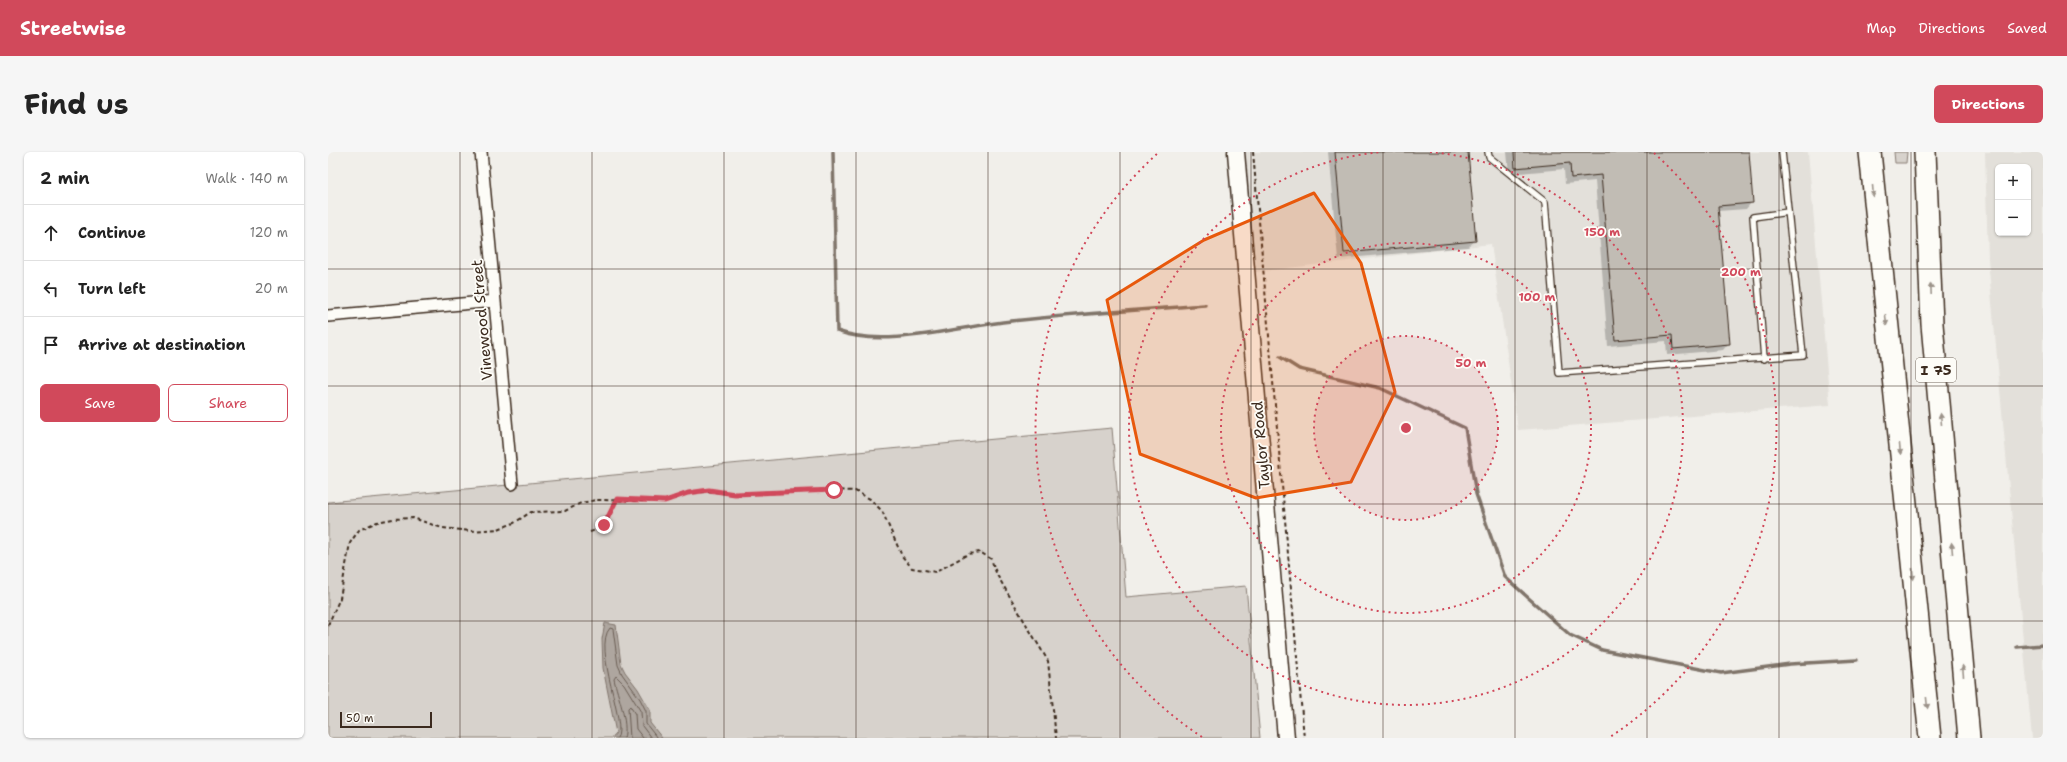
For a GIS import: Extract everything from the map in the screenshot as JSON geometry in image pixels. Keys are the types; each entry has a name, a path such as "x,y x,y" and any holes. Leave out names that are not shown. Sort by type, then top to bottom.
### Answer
{"highway":[{"path":"1870,152 1930,738"},
{"name":"I 75","path":"1926,152 1932,324 1969,738"}],"street":[{"name":"Vinewood Street","path":"481,152 512,484"},
{"name":"Taylor Road","path":"1236,152 1286,738"},
{"path":"328,316 495,301"}],"lane":[{"path":"1488,152 1489,157 1545,202 1559,372 1764,359 1803,355 1782,152"},
{"path":"1764,359 1752,217 1788,212"}],"path":[{"path":"1253,152 1304,738"},
{"path":"328,625 340,598 350,544 359,530 377,522 393,519 413,518 442,528 470,531 498,529 514,523 531,512 565,510 581,503 596,500 617,499 665,501 688,493 709,490 735,494 834,490 854,491 870,499 882,511 902,556 912,568 936,572 968,554 980,552 991,559 997,575 1048,661 1056,738"},
{"path":"590,532 598,530 604,525 617,499"}],"highlighted area":[{"path":"1314,193 1361,263 1395,392 1351,482 1256,498 1140,454 1107,300 1204,240"}],"shaded area":[{"path":"1245,152 1808,152 1830,405 1518,430 1491,244 1255,272"},
{"path":"1894,152 1907,152 1906,163 1895,163"},
{"path":"1985,152 2043,152 2043,738 2032,738 1988,259"},
{"path":"1112,428 1126,597 1246,586 1260,738 328,738 328,502"}],"water":[{"path":"605,623 616,625 621,664 650,710 650,723 662,738 612,738 616,733 603,668 602,639"}],"building":[{"path":"1335,152 1468,152 1476,241 1344,253"},
{"path":"1514,152 1749,152 1753,203 1718,206 1730,344 1673,349 1672,335 1615,340 1601,175 1571,178 1570,163 1515,168"}],"waterway":[{"path":"833,152 837,331 856,336 878,338 900,337 923,335 1011,321 1205,305"},
{"path":"1280,357 1299,369 1380,388 1465,428 1476,494 1505,577 1570,635 1602,650 1721,673 1790,664 1857,660"},
{"path":"2017,647 2043,645"}],"route":[{"path":"604,525 617,499 665,501 688,493 709,490 735,494 834,490"}]}
